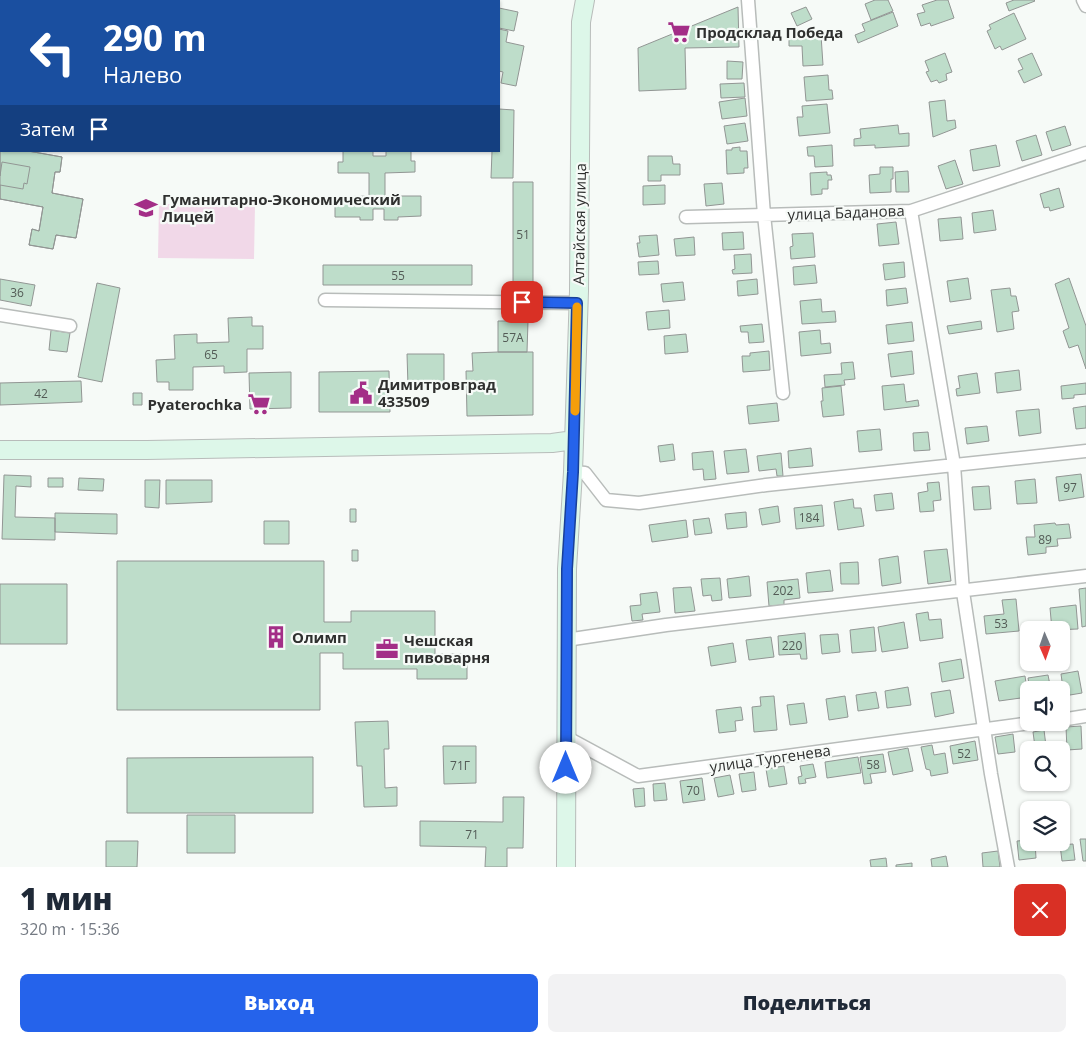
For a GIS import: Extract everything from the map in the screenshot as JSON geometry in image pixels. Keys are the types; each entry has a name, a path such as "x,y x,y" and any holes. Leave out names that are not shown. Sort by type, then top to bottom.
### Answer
{"main road":[{"name":"Алтайская улица","path":"566,867 567,569 574,440 581,22 584,0"},
{"path":"0,450 147,450 574,440"}],"street":[{"path":"748,0 764,214 783,393"},
{"path":"1083,0 1086,6"},
{"name":"улица Баданова","path":"686,217 910,211 1086,153"},
{"path":"910,211 954,465 963,592 984,730 1008,867"},
{"path":"325,300 577,303"},
{"path":"0,315 70,326"},
{"path":"573,472 585,474 606,500 640,503 766,485 1086,451"},
{"path":"566,640 676,624 929,594 963,592 1086,576"},
{"path":"1070,719 1086,716"},
{"name":"улица Тургенева","path":"566,737 638,776 1020,725"}],"shaded area":[{"path":"159,204 255,205 254,259 158,258"}],"building":[{"path":"875,0 888,0 893,11 871,20 865,4"},
{"path":"937,0 948,0 954,18 931,26 930,23 921,26 917,14 925,12 922,5"},
{"path":"1014,0 1035,1 1009,11 1006,3"},
{"path":"738,7 739,47 685,48 686,89 639,91 638,48"},
{"path":"806,7 812,19 797,26 791,13"},
{"path":"500,8 518,12 514,31 500,28"},
{"path":"893,12 898,26 858,43 855,35 865,31 862,24"},
{"path":"1014,13 1026,39 1002,50 1000,46 995,49 987,31 991,29 989,25"},
{"path":"500,29 508,31 506,42 524,46 516,86 501,83 503,72 500,71"},
{"path":"821,35 823,65 803,66 802,46 789,46 789,37"},
{"path":"945,53 952,72 946,74 947,80 939,83 937,80 931,82 926,72 929,71 925,61"},
{"path":"1032,53 1042,75 1024,83 1018,71 1023,69 1018,59"},
{"path":"727,61 743,62 742,79 727,79"},
{"path":"828,75 829,90 832,90 833,99 806,101 804,77"},
{"path":"744,83 745,97 721,98 720,84"},
{"path":"745,98 747,116 722,119 719,102"},
{"path":"945,100 947,121 955,120 956,128 933,137 929,102"},
{"path":"827,104 830,133 799,136 797,117 803,117 802,106"},
{"path":"500,109 514,110 513,178 491,178 492,152 500,152"},
{"path":"745,123 748,141 727,144 724,126"},
{"path":"898,125 899,134 909,133 909,146 875,148 875,145 854,146 854,139 861,138 860,129"},
{"path":"1065,126 1071,145 1052,151 1046,132"},
{"path":"1036,135 1042,155 1022,161 1016,141"},
{"path":"832,145 833,166 815,167 814,156 808,156 807,147"},
{"path":"996,145 1000,166 973,171 970,150"},
{"path":"740,147 740,151 747,151 748,168 744,168 744,173 727,174 726,150"},
{"path":"0,152 34,152 62,157 60,172 55,172 52,193 83,199 76,238 56,235 53,249 29,245 32,229 39,231 43,207 0,199 0,185 23,189 24,183 27,184 30,167 2,162 0,176"},
{"path":"0,152 34,152 62,157 60,172 55,172 52,193 83,199 76,238 56,235 53,249 29,245 32,229 39,231 43,207 0,199"},
{"path":"343,152 373,152 373,156 386,156 386,152 411,152 411,161 415,161 415,172 385,173 385,196 421,196 421,216 398,217 398,220 384,220 384,209 373,209 373,220 360,220 360,217 335,217 335,197 369,196 369,173 338,173 338,162 343,162"},
{"path":"648,156 672,156 673,164 680,164 680,175 661,175 661,181 648,181"},
{"path":"955,160 963,184 946,189 938,166"},
{"path":"880,167 893,167 891,192 870,193 869,175 880,174"},
{"path":"908,171 909,192 896,192 895,172"},
{"path":"827,172 827,175 831,175 832,180 828,180 828,189 822,189 822,194 811,195 810,173"},
{"path":"513,182 533,182 533,287 513,287"},
{"path":"722,183 724,204 706,206 704,184"},
{"path":"665,185 665,204 643,205 643,186"},
{"path":"1059,188 1064,207 1050,211 1049,207 1044,208 1040,194"},
{"path":"993,210 996,230 974,233 972,213"},
{"path":"961,217 963,239 940,241 938,219"},
{"path":"896,222 899,244 879,246 877,224"},
{"path":"743,232 744,249 723,250 722,233"},
{"path":"813,233 815,257 791,259 792,234"},
{"path":"657,235 659,255 639,257 637,243 640,243 639,236"},
{"path":"694,237 695,255 676,256 674,239"},
{"path":"751,254 752,273 733,274 732,270 735,269 734,255"},
{"path":"658,261 659,274 639,275 638,262"},
{"path":"904,262 905,277 885,280 883,264"},
{"path":"323,265 472,265 472,285 323,285"},
{"path":"815,265 817,283 794,285 793,267"},
{"path":"968,278 971,299 950,302 947,281"},
{"path":"1069,278 1086,326 1086,369 1078,345 1069,348 1063,331 1069,328 1055,284"},
{"path":"0,279 35,285 31,306 0,300"},
{"path":"757,279 758,294 738,296 737,281"},
{"path":"683,282 685,300 663,302 661,284"},
{"path":"97,283 120,288 102,382 78,377"},
{"path":"906,288 908,303 887,306 886,290"},
{"path":"1010,288 1011,296 1016,296 1019,311 1012,312 1014,329 997,332 991,290"},
{"path":"821,299 822,312 835,311 836,322 802,324 800,301"},
{"path":"669,310 670,328 648,330 646,312"},
{"path":"252,317 252,326 263,326 263,349 247,349 247,372 224,373 224,366 193,367 193,390 169,390 169,382 157,382 156,360 175,359 174,335 197,334 197,343 229,342 228,318"},
{"path":"498,321 528,321 527,352 498,352"},
{"path":"981,321 982,329 949,334 947,326"},
{"path":"912,322 914,341 888,344 886,325"},
{"path":"762,324 764,342 749,343 748,332 741,332 740,326"},
{"path":"51,330 70,333 67,352 49,350"},
{"path":"820,330 821,344 830,343 831,353 801,356 799,332"},
{"path":"686,334 688,352 665,354 664,336"},
{"path":"769,351 770,370 743,372 742,356"},
{"path":"912,351 914,374 891,377 888,354"},
{"path":"533,352 533,415 467,416 466,371 473,371 472,353"},
{"path":"407,354 444,354 444,386 408,386"},
{"path":"853,362 855,379 844,380 845,385 825,387 824,375 842,374 841,363"},
{"path":"1019,370 1021,390 997,393 995,373"},
{"path":"389,371 390,412 319,412 319,372"},
{"path":"291,372 291,408 250,409 249,373"},
{"path":"977,373 980,393 957,396 956,389 960,388 958,376"},
{"path":"81,381 82,402 0,405 0,383"},
{"path":"1086,383 1086,394 1062,399 1061,386"},
{"path":"904,384 906,402 918,400 919,406 884,410 882,386"},
{"path":"841,386 844,415 823,417 822,388"},
{"path":"133,393 142,393 142,405 133,405"},
{"path":"777,403 779,421 749,424 747,406"},
{"path":"1086,406 1086,428 1076,429 1073,408"},
{"path":"1039,409 1041,433 1019,436 1016,411"},
{"path":"987,426 989,441 967,444 965,428"},
{"path":"880,429 882,450 859,452 857,431"},
{"path":"928,432 930,450 914,451 913,433"},
{"path":"673,444 675,460 660,462 658,446"},
{"path":"811,448 813,466 789,468 788,451"},
{"path":"746,449 749,472 727,474 724,451"},
{"path":"713,451 716,479 704,480 703,469 693,470 692,453"},
{"path":"781,453 783,476 777,476 776,469 759,471 757,456"},
{"path":"1081,474 1084,497 1059,501 1056,477"},
{"path":"4,475 31,476 31,487 16,486 15,517 55,518 55,540 2,539"},
{"path":"48,478 63,478 63,487 48,487"},
{"path":"79,478 104,479 103,491 78,490"},
{"path":"1035,479 1037,503 1017,504 1015,481"},
{"path":"145,480 160,480 159,508 145,507"},
{"path":"166,480 212,480 212,502 166,504"},
{"path":"939,482 941,500 933,501 934,511 920,512 918,493 928,491 927,483"},
{"path":"989,486 991,509 974,510 972,487"},
{"path":"892,493 894,509 876,511 874,495"},
{"path":"853,499 854,508 861,508 864,526 838,530 834,502"},
{"path":"822,505 824,526 796,529 794,508"},
{"path":"778,506 780,522 762,525 759,509"},
{"path":"350,509 356,509 356,522 350,522"},
{"path":"746,512 747,527 727,529 725,514"},
{"path":"55,513 117,514 117,534 55,532"},
{"path":"709,518 712,533 695,535 693,520"},
{"path":"686,520 688,537 652,542 649,525"},
{"path":"264,521 289,521 289,544 264,544"},
{"path":"1055,523 1056,525 1069,524 1071,538 1057,539 1058,546 1046,547 1046,553 1028,555 1026,537 1035,537 1034,525"},
{"path":"947,549 951,581 928,584 924,551"},
{"path":"352,550 358,550 358,561 352,561"},
{"path":"898,556 901,583 882,586 879,559"},
{"name":"Олимп","path":"117,561 324,561 324,622 351,622 351,611 435,611 435,654 467,654 467,679 417,679 417,669 343,669 343,653 320,653 320,710 117,710"},
{"path":"858,562 859,584 841,584 840,563"},
{"path":"830,570 833,591 808,593 806,573"},
{"path":"749,576 751,596 729,598 727,579"},
{"path":"720,578 722,600 712,601 711,595 703,596 701,579"},
{"path":"798,579 800,598 784,600 784,605 769,606 767,582"},
{"path":"0,584 67,584 67,644 0,644"},
{"path":"691,587 695,611 675,613 673,588"},
{"path":"1086,588 1086,626 1082,627 1079,589"},
{"path":"657,592 660,612 642,614 643,620 632,621 630,606 641,605 640,594"},
{"path":"1016,599 1019,631 986,634 984,616 1004,614 1002,600"},
{"path":"1076,605 1078,629 1070,629 1070,621 1051,621 1050,608"},
{"path":"928,612 929,620 941,619 943,638 920,641 916,614"},
{"path":"904,622 908,648 882,652 878,627"},
{"path":"874,627 876,651 852,653 850,630"},
{"path":"805,633 807,659 801,659 800,654 779,655 778,636"},
{"path":"838,634 840,652 822,654 820,635"},
{"path":"771,637 774,657 749,660 746,640"},
{"path":"733,643 736,662 711,666 708,647"},
{"path":"961,659 964,678 942,682 939,663"},
{"path":"1078,671 1082,693 1070,695 1070,681 1062,681 1061,674"},
{"path":"1048,675 1049,681 1028,681 1028,678"},
{"path":"1025,676 1026,681 1020,681 1020,698 999,701 995,681"},
{"path":"908,687 911,705 887,708 885,691"},
{"path":"950,690 954,713 935,717 931,693"},
{"path":"876,692 879,708 858,711 856,695"},
{"path":"774,696 777,730 754,732 752,707 761,706 760,697"},
{"path":"845,696 848,717 829,720 826,699"},
{"path":"804,703 807,723 790,725 787,705"},
{"path":"741,707 743,720 735,721 736,731 719,733 716,710"},
{"path":"388,721 389,749 384,749 385,788 397,787 397,806 364,807 362,766 357,766 355,722"},
{"path":"1081,726 1082,749 1070,750 1070,741 1067,741 1066,731 1070,731 1070,727"},
{"path":"1044,731 1045,741 1034,741 1033,732"},
{"path":"1013,734 1015,752 998,754 995,737"},
{"path":"975,741 978,760 953,764 950,746"},
{"path":"932,745 934,755 945,753 948,773 931,776 930,770 926,769 921,747"},
{"path":"443,746 476,746 476,783 444,784"},
{"path":"908,748 913,771 893,775 888,752"},
{"path":"883,754 886,772 870,774 872,783 864,784 860,757"},
{"path":"313,757 313,813 127,813 127,758"},
{"path":"858,757 861,773 827,778 825,762"},
{"path":"813,764 816,777 805,779 806,783 799,784 798,777 802,776 800,766"},
{"path":"784,766 787,784 769,787 766,769"},
{"path":"754,772 756,790 742,792 739,774"},
{"path":"730,775 734,794 718,797 714,778"},
{"path":"702,778 705,800 683,803 680,781"},
{"path":"665,783 667,800 654,801 653,784"},
{"path":"644,788 645,806 635,807 633,789"},
{"path":"503,797 524,797 523,848 507,848 507,867 485,867 486,847 420,846 420,821 503,822"},
{"path":"187,815 235,815 235,853 187,853"},
{"path":"1080,839 1086,839 1086,861 1083,861"},
{"path":"106,841 138,841 137,867 106,867"},
{"path":"1017,841 1020,841 1020,851 1036,851 1036,858 1019,860"},
{"path":"1070,844 1073,844 1075,860 1062,861 1061,851 1070,851"},
{"path":"998,851 1000,867 983,867 982,853"},
{"path":"946,856 948,867 932,867 931,859"},
{"path":"886,858 887,867 871,867 870,860"},
{"path":"912,863 912,867 896,867 896,865"}],"slow traffic":[{"path":"575,411 577,307"}],"place":[{"name":"Продсклад Победа","path":"679,32"},
{"name":"Гуманитарно-Экономический Лицей","path":"146,208"},
{"name":"Димитровград 433509","path":"361,393"},
{"name":"Pyaterochka","path":"259,404"},
{"name":"Олимп","path":"276,637"},
{"name":"Чешская пивоварня","path":"387,649"}],"route":[{"path":"522,302 577,303 573,472 567,569 566,768"}]}
